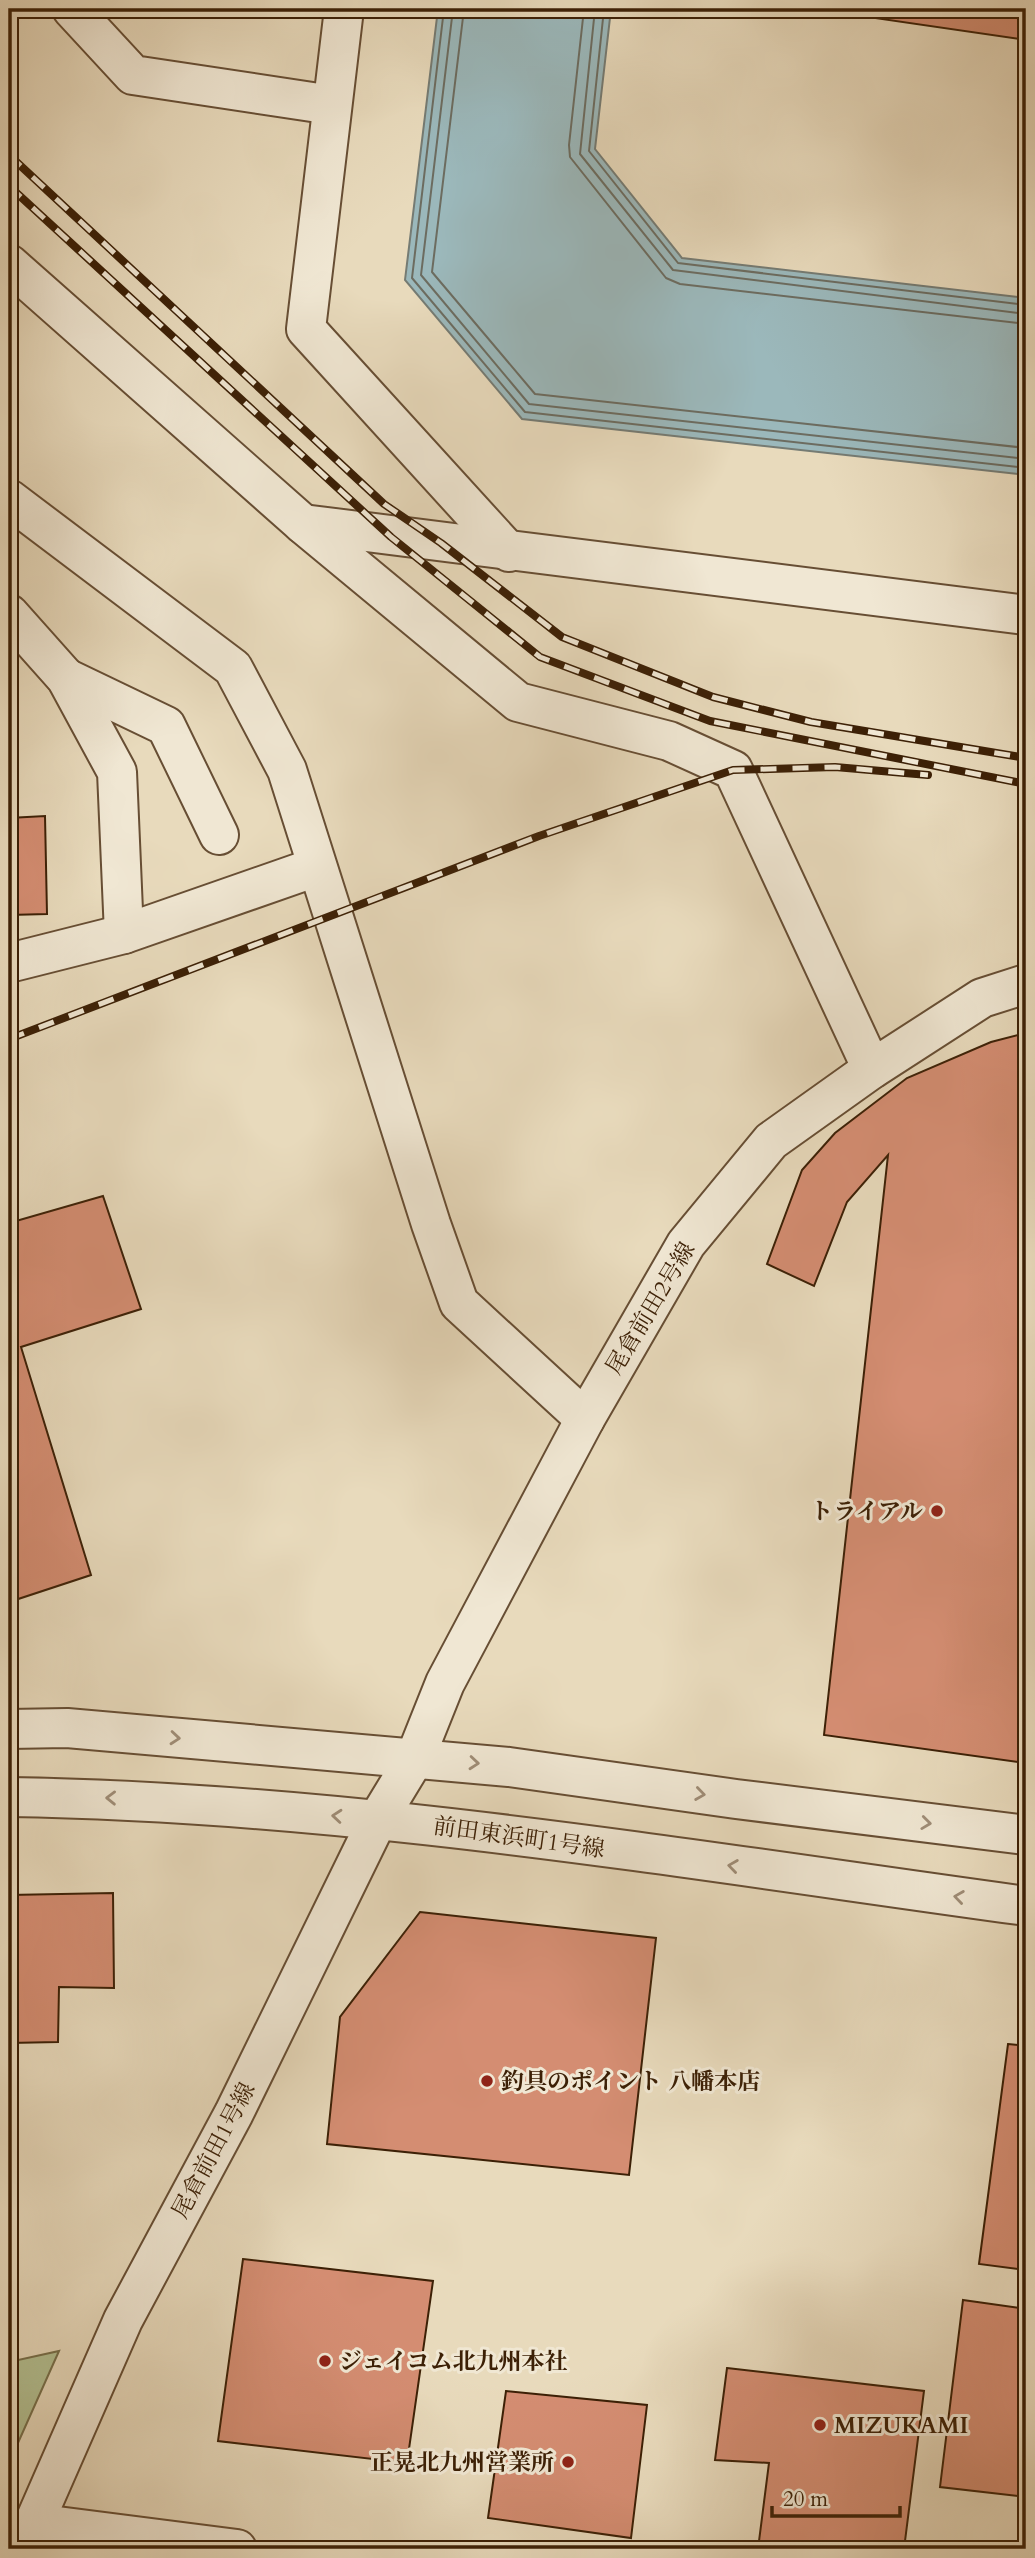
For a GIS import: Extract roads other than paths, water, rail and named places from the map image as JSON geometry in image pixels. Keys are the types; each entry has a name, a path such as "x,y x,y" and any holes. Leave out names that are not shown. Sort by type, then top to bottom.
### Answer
{"street":[{"path":"72,9 133,75 332,105"},
{"path":"344,9 306,329 509,552"},
{"path":"9,264 303,524 518,702 669,741 733,770 872,1069"},
{"path":"9,499 233,668 287,770 316,867 459,1303 585,1419"},
{"path":"303,524 1026,615"},
{"path":"9,614 66,678 117,772 124,934"},
{"path":"66,678 166,726 219,835"},
{"path":"9,963 124,934 316,867"},
{"name":"尾倉前田2号線","path":"415,1758 445,1683 585,1419 686,1244 771,1141 872,1069 982,998 1026,984"},
{"path":"9,1729 67,1728 509,1767 736,1799 1026,1835"},
{"name":"尾倉前田1号線","path":"32,2536 123,2320 234,2113 378,1819 415,1758"},
{"name":"前田東浜町1号線","path":"9,1797 125,1798 378,1819 1026,1906"},
{"path":"32,2536 237,2549"}],"water":[{"path":"438,9 611,9 595,149 682,258 1026,298 1026,475 522,419 405,280"}],"railway":[{"path":"9,155 384,504 441,543 562,637 713,697 811,722 1026,758"},
{"path":"9,186 391,537 540,657 710,721 1026,784"},
{"path":"9,1039 539,836 733,770 835,767 928,775"}],"place":[{"name":"トライアル","path":"937,1511"},
{"name":"釣具のポイント 八幡本店","path":"487,2081"},
{"name":"ジェイコム北九州本社","path":"325,2361"},
{"name":"MIZUKAMI","path":"820,2425"},
{"name":"正晃北九州営業所","path":"568,2462"}]}
